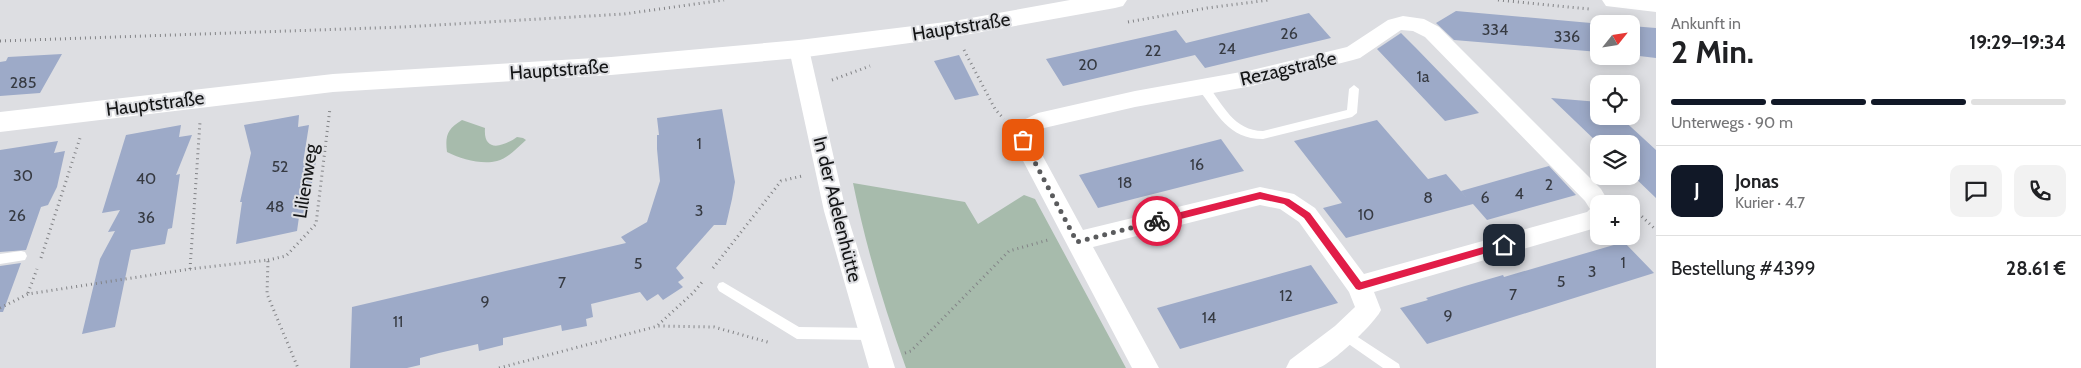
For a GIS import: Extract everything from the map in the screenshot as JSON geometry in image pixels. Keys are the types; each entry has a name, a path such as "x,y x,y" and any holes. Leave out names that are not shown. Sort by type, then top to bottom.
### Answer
{"main road":[{"name":"Hauptstraße","path":"0,122 333,83 611,66 799,50 954,29 1115,0"},
{"path":"1605,5 1656,4"}],"street":[{"name":"Rezagstraße","path":"1023,140 1025,129 1038,121 1135,99 1252,78 1353,53 1395,25 1402,23 1417,24 1432,32 1594,195"},
{"name":"In der Adelenhütte","path":"799,50 827,169 835,212 881,366"},
{"path":"1023,140 1146,368"},
{"path":"1075,238 1260,196 1286,201 1307,215 1359,286 1369,310 1344,334 1299,368"},
{"path":"1359,286 1590,220"}],"lane":[{"path":"1203,87 1235,128 1260,136 1352,113 1354,89"},
{"path":"0,259 21,256"},
{"path":"723,287 797,333 872,334"},
{"path":"1344,334 1394,368"}],"path":[{"path":"0,40 403,27 624,14 724,0"},
{"path":"1498,0 1605,5"},
{"path":"964,50 994,109 1023,140"},
{"name":"Lilienweg","path":"0,308 28,294 286,256 316,224 333,83"},
{"path":"190,269 198,136 205,97"},
{"path":"28,294 44,252 88,111"},
{"path":"711,271 781,181 827,169"},
{"path":"1640,215 1656,230"},
{"path":"881,366 911,351 1009,251 1075,238"},
{"path":"268,260 267,294 298,368"},
{"path":"658,326 693,293 705,278"},
{"path":"499,368 658,326 714,327 789,348 797,333"}],"green space":[{"path":"462,120 485,128 487,141 495,146 517,137 526,140 501,160 478,162 465,159 447,152 446,146 448,133"},
{"path":"853,183 965,202 978,224 1024,195 1035,199 1126,368 906,368 876,277"}],"building":[{"path":"1456,11 1590,23 1590,51 1454,40 1436,23"},
{"path":"1309,13 1331,38 1205,68 1195,55 1063,86 1046,59 1176,30 1186,43"},
{"path":"1640,27 1656,28 1656,58 1640,56"},
{"path":"1401,33 1479,113 1445,121 1377,49"},
{"path":"62,54 40,93 0,96 0,62 6,61 8,57"},
{"path":"959,55 979,95 955,100 934,61"},
{"path":"1551,98 1590,101 1590,125 1629,125 1640,135 1590,135"},
{"path":"722,109 735,182 732,199 726,225 714,225 676,268 684,278 678,282 683,287 663,300 658,294 647,301 640,292 591,304 593,317 586,319 587,326 562,331 561,325 503,338 503,345 479,351 478,344 439,353 420,358 420,365 407,368 350,368 352,307 626,243 621,237 647,222 660,181 657,118"},
{"path":"299,115 298,127 309,125 303,163 316,161 306,216 299,217 297,231 236,244 242,202 240,202 251,153 244,125"},
{"path":"1377,120 1428,179 1446,174 1467,198 1461,191 1549,166 1576,195 1487,220 1473,204 1346,238 1323,208 1342,203 1294,141"},
{"path":"181,125 179,137 192,135 176,175 180,174 172,228 168,229 165,244 131,250 115,327 82,334 100,259 115,231 108,232 120,210 102,213 126,135"},
{"path":"1640,135 1656,150 1656,198 1640,183"},
{"path":"1221,139 1244,171 1098,208 1079,175"},
{"path":"58,141 54,153 65,151 57,187 48,205 41,207 26,250 0,252 0,150"},
{"path":"1614,245 1627,245 1654,273 1427,344 1400,308 1465,286 1503,275 1504,277"},
{"path":"21,263 3,312 0,312 0,266"},
{"path":"1311,265 1338,303 1180,349 1157,308"}],"way so far":[{"path":"1023,140 1077,242 1157,221"}],"route":[{"path":"1157,221 1260,196 1286,201 1307,215 1359,286 1504,245"}]}
